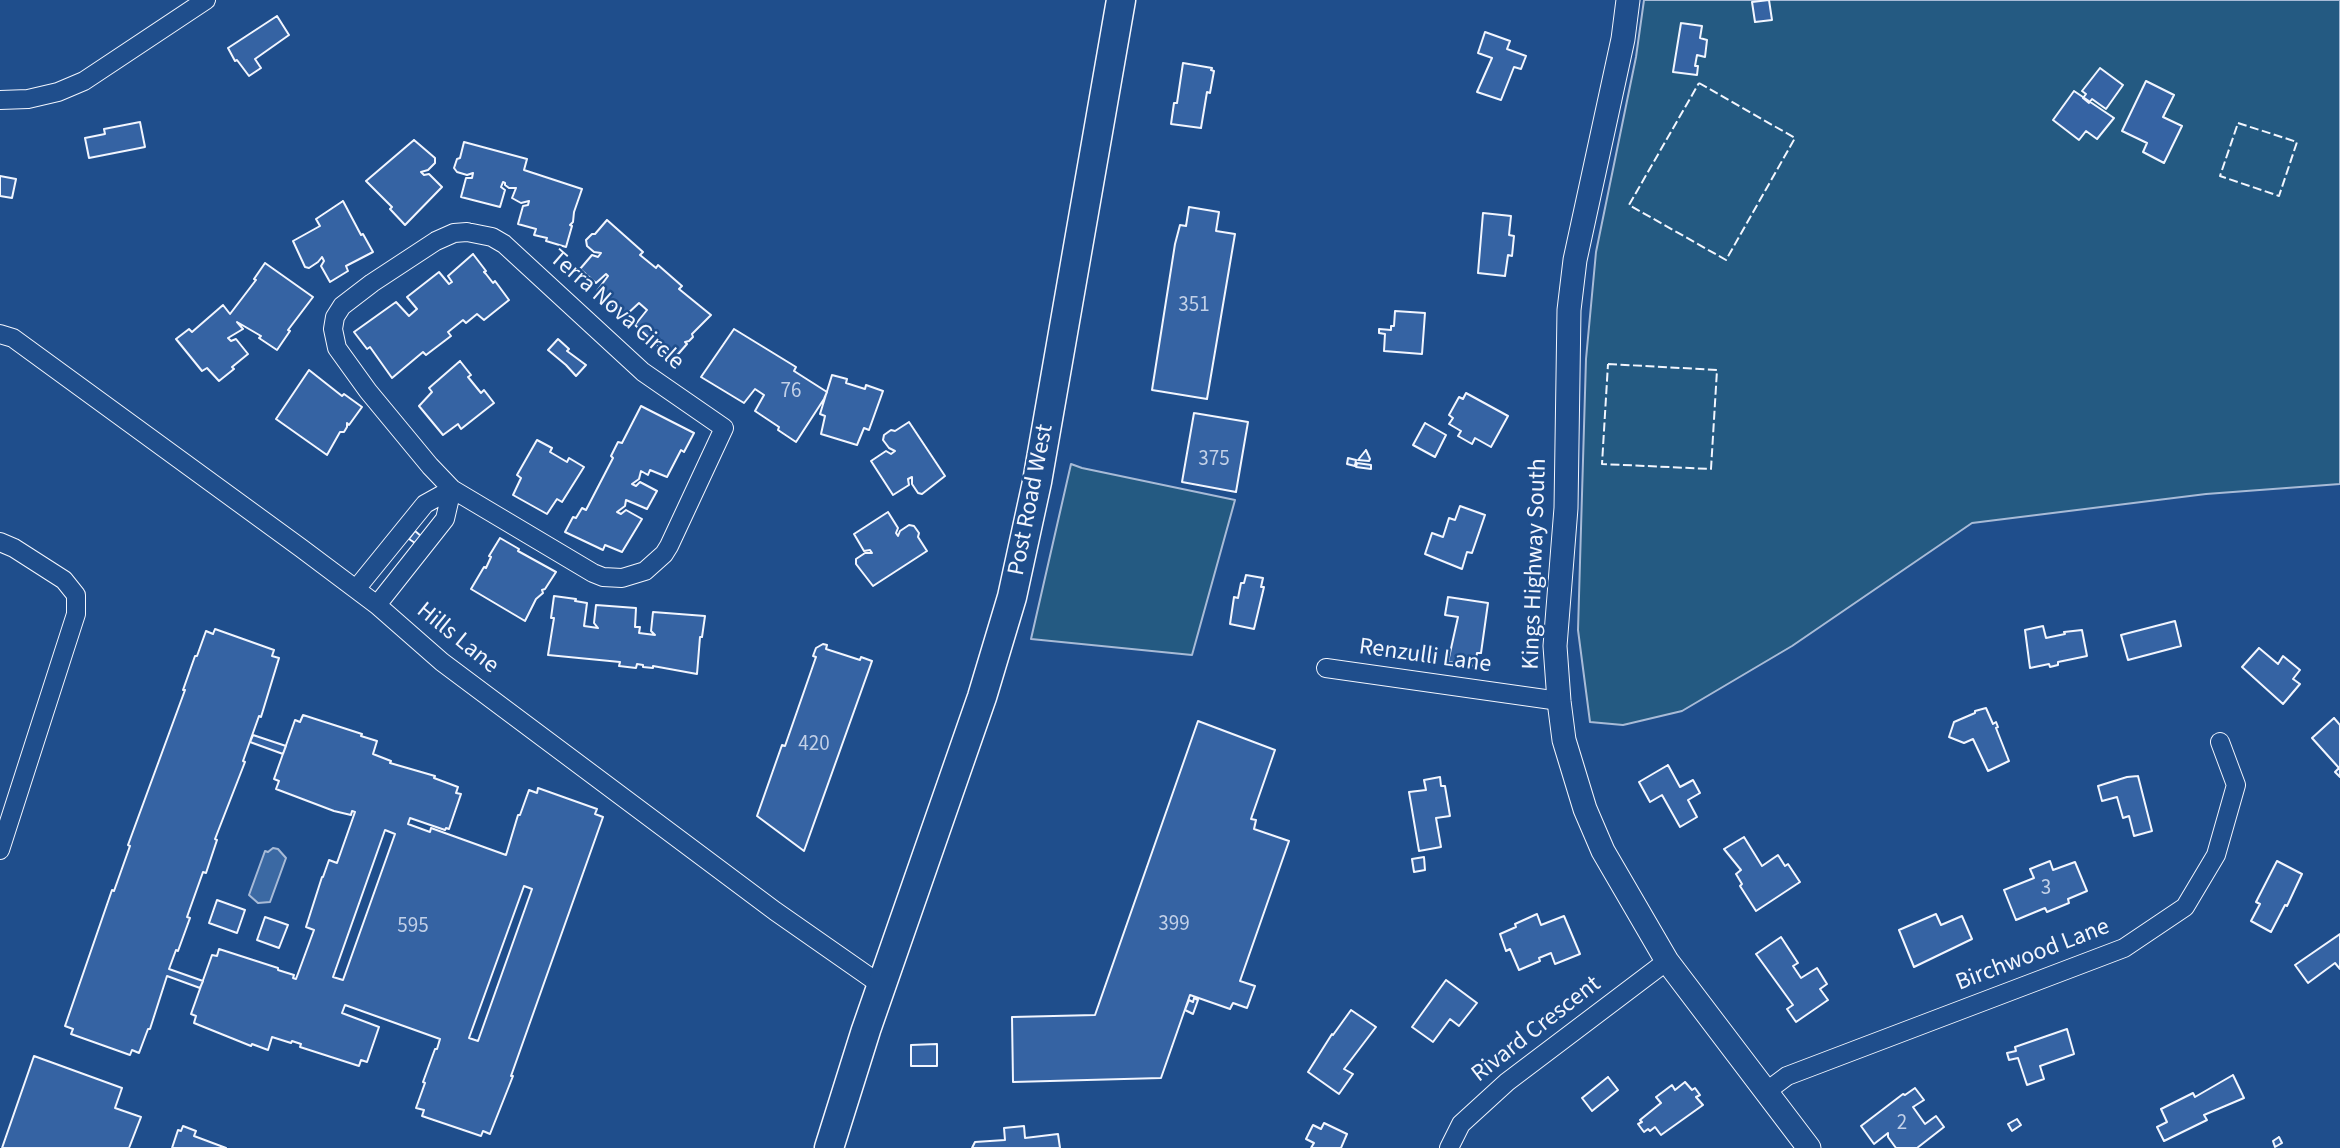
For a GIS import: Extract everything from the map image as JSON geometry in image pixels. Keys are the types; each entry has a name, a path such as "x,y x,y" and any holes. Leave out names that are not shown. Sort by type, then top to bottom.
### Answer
{"main road":[{"name":"Post Road West","path":"829,1148 881,985 982,697 1021,560 1121,0"}],"street":[{"path":"0,100 48,95 84,81 206,0"},
{"name":"Kings Highway South","path":"1628,0 1623,39 1575,260 1569,310 1566,508 1555,646 1564,740 1585,809 1603,851 1667,961 1810,1148"},
{"name":"Terra Nova Circle","path":"454,233 480,233 504,244 643,372 724,428 664,554 645,571 634,576 612,578 593,573 452,489 421,456 349,365 337,348 333,329 335,317 342,306 354,296 436,241 454,233"},
{"name":"Hills Lane","path":"0,334 13,338 356,589 442,662 775,911 881,985"},
{"path":"356,589 425,504 452,489"},
{"path":"377,605 445,519 452,489"},
{"path":"0,542 64,580 76,595 76,614 0,850"},
{"name":"Renzulli Lane","path":"1326,667 1559,701"},
{"name":"Birchwood Lane","path":"1768,1091 1787,1076 2124,948 2185,907 2216,855 2236,785 2220,742"},
{"name":"Rivard Crescent","path":"1449,1148 1461,1124 1507,1082 1667,961"}],"shaded area":[{"path":"1644,0 2340,0 2340,484 2206,494 1972,523 1792,646 1682,711 1623,725 1590,722 1578,630 1586,359 1596,252 1636,57"},
{"path":"1071,464 1235,500 1192,655 1031,639"},
{"path":"278,849 286,858 270,902 258,903 249,895 265,851"}],"building":[{"path":"1769,0 1772,20 1755,22 1752,2"},
{"path":"277,16 289,35 255,59 261,68 249,76 237,60 235,61 228,48"},
{"path":"1681,23 1702,26 1700,38 1707,40 1705,57 1697,55 1697,75 1673,72"},
{"path":"1485,32 1510,41 1507,49 1526,56 1521,69 1514,67 1501,100 1477,92 1492,58 1478,53"},
{"path":"1183,63 1212,68 1214,71 1210,93 1207,92 1201,128 1171,124"},
{"path":"2100,68 2123,85 2106,109 2092,99 2089,103 2083,98 2086,94 2082,91"},
{"path":"2146,81 2174,95 2163,117 2182,126 2164,163 2143,152 2147,143 2122,131"},
{"path":"2074,91 2114,118 2097,139 2086,131 2079,140 2053,120"},
{"path":"140,122 145,147 89,158 85,138 105,134 104,129"},
{"path":"414,140 435,158 435,163 428,170 421,172 424,175 429,174 442,187 405,225 390,209 392,207 366,181"},
{"path":"464,142 527,159 524,170 582,189 566,247 534,235 536,229 518,224 523,206 528,205 529,201 521,203 512,198 516,188 509,188 503,182 501,187 505,190 500,207 461,197 466,178 472,178 473,173 467,175 454,168"},
{"path":"0,176 16,179 12,198 0,196"},
{"path":"343,201 373,252 346,266 348,271 330,282 321,266 324,261 322,257 309,268 305,267 293,241 320,226 316,219"},
{"path":"1189,207 1219,212 1216,231 1235,234 1207,399 1152,390 1175,244 1180,225 1186,226"},
{"path":"1483,213 1511,216 1509,235 1514,236 1512,256 1508,255 1505,276 1478,273"},
{"path":"607,220 643,252 640,255 656,268 658,265 682,286 679,289 711,315 692,334 693,337 685,342 687,344 673,360 635,325 647,310 639,303 625,316 597,291 608,276 606,274 596,283 580,269 592,255 598,257 601,253 594,252 587,246 586,240"},
{"path":"473,254 486,271 484,272 493,283 495,281 509,300 484,320 477,314 466,323 463,320 448,332 451,336 426,355 423,352 392,378 370,347 367,349 354,332 396,302 409,316 417,309 407,297 439,272 449,284 452,282 448,276"},
{"path":"265,263 313,297 288,330 290,331 277,350 259,338 261,336 237,322 243,329 228,338 231,341 236,339 248,354 219,381 207,368 202,371 176,339 189,329 192,332 223,305 230,314 256,280 254,279"},
{"path":"1395,311 1425,313 1422,354 1384,351 1385,334 1379,333 1379,329 1391,330 1391,326 1394,326"},
{"path":"734,329 796,367 794,371 827,392 796,442 755,411 764,395 755,389 744,403 701,377"},
{"path":"558,339 569,349 567,351 586,365 576,376 548,350"},
{"path":"460,361 471,375 468,377 481,393 484,390 494,403 461,429 458,424 443,435 419,406 432,392 429,388"},
{"path":"309,370 342,396 344,394 362,407 349,425 347,423 344,432 340,432 327,455 276,419"},
{"path":"832,375 847,379 846,383 865,389 866,385 883,391 869,430 864,428 857,445 821,434 825,416 820,414"},
{"path":"1466,393 1508,416 1491,447 1475,438 1472,444 1458,436 1461,431 1449,424 1453,418 1449,415 1459,397 1463,399"},
{"path":"641,406 694,433 684,452 681,450 667,477 650,470 648,475 641,471 639,479 632,484 636,486 640,482 657,491 647,509 626,500 625,506 617,512 621,514 626,510 642,519 622,552 605,545 603,550 565,532 573,517 576,518 582,508 586,510 613,458 611,456 618,442 622,443"},
{"path":"1194,413 1248,422 1236,492 1182,482"},
{"path":"909,422 945,476 922,494 918,493 912,484 912,477 908,479 909,485 893,495 871,461 886,451 891,454 895,451 883,440 884,435"},
{"path":"1425,423 1446,435 1435,457 1413,445"},
{"path":"537,440 552,448 550,452 567,462 569,458 584,467 562,502 557,499 547,514 513,495 521,478 517,475"},
{"path":"1366,450 1369,461 1358,460"},
{"path":"1348,458 1356,460 1355,466 1347,464"},
{"path":"1357,463 1371,465 1371,469 1356,467"},
{"path":"1460,506 1485,515 1472,553 1467,552 1462,569 1425,554 1432,533 1443,537 1449,518 1455,520"},
{"path":"888,512 898,528 898,536 900,531 909,525 914,526 927,551 873,586 856,564 856,559 865,553 872,553 870,550 864,551 854,534"},
{"path":"415,531 421,536 415,543 409,539"},
{"path":"500,538 556,572 536,599 525,621 471,589 484,567 486,568 491,557 489,556"},
{"path":"1246,575 1263,578 1261,587 1264,587 1254,629 1230,624 1234,597 1238,598"},
{"path":"554,596 587,603 584,626 598,628 594,623 596,605 636,608 635,627 640,627 639,633 655,635 651,631 653,612 705,616 697,674 653,666 643,667 637,664 636,668 619,666 620,662 548,655 554,618 551,618"},
{"path":"1448,597 1488,603 1481,653 1477,653 1475,666 1448,662 1458,617 1445,615"},
{"path":"2175,621 2181,646 2128,660 2121,635"},
{"path":"2043,626 2046,638 2082,630 2087,656 2058,662 2058,665 2050,667 2049,664 2030,668 2025,630"},
{"path":"215,629 274,650 272,656 279,658 261,717 259,716 243,761 245,762 215,839 217,840 206,873 203,872 187,917 190,918 169,969 203,981 200,988 167,976 150,1029 139,1053 132,1050 130,1055 71,1034 73,1029 65,1026 195,656 206,631 213,634"},
{"path":"827,645 826,649 872,661 804,851 757,816 782,745 785,746 816,657 813,656 816,648"},
{"path":"2259,648 2278,664 2283,656 2300,670 2293,679 2300,684 2283,704 2242,667"},
{"path":"1986,708 1993,724 1996,722 2009,761 1988,771 1973,739 1964,743 1949,737 1954,722"},
{"path":"303,715 362,734 361,736 377,741 373,754 391,761 390,763 435,776 434,778 458,787 456,793 461,794 449,829 410,818 408,824 430,832 431,828 506,855 529,790 537,793 538,788 597,809 595,814 603,817 513,1076 490,1134 483,1131 481,1136 422,1116 424,1110 416,1108 440,1039 345,1005 342,1013 379,1027 367,1062 361,1060 359,1066 300,1047 301,1044 292,1041 291,1043 272,1037 268,1050 252,1044 251,1046 194,1023 196,1016 191,1014 212,955 217,956 219,949 278,968 294,975 293,978 296,979 314,930 306,927 322,877 329,860 337,863 355,812 352,811 351,815 334,811 276,789 279,781 274,779 295,720 300,722","holes":["385,830 395,834 343,980 333,977","524,886 532,889 478,1041 469,1038"]},
{"path":"2334,718 2340,725 2340,777 2335,772 2339,768 2312,738"},
{"path":"1198,721 1275,750 1251,819 1256,820 1254,829 1289,841 1240,981 1255,986 1247,1008 1233,1003 1230,1009 1190,995 1161,1078 1013,1082 1012,1017 1095,1015"},
{"path":"253,735 286,746 283,754 250,742"},
{"path":"1668,765 1680,787 1693,780 1700,793 1688,800 1697,817 1680,827 1662,795 1650,802 1639,782"},
{"path":"2138,776 2152,831 2134,836 2129,816 2123,818 2117,797 2102,801 2098,786"},
{"path":"1440,777 1441,786 1445,786 1450,816 1436,818 1441,847 1419,851 1409,792 1426,790 1424,780"},
{"path":"1744,837 1762,866 1778,855 1800,882 1756,911 1740,886 1742,884 1736,874 1741,870 1724,849"},
{"path":"1424,857 1425,870 1414,872 1412,859"},
{"path":"2050,861 2053,870 2075,862 2087,891 2068,899 2069,903 2047,912 2045,908 2016,920 2004,890 2034,878 2030,869"},
{"path":"2277,861 2302,874 2271,932 2251,921 2260,904 2256,902"},
{"path":"217,900 245,910 237,933 209,923"},
{"path":"1537,914 1541,925 1564,916 1580,954 1555,964 1551,953 1519,970 1510,949 1506,951 1500,934"},
{"path":"1936,914 1941,925 1962,916 1972,939 1914,967 1899,930"},
{"path":"265,917 288,925 279,948 257,940"},
{"path":"2340,934 2340,969 2335,963 2308,983 2295,965"},
{"path":"1781,937 1798,963 1793,966 1801,978 1817,968 1827,984 1820,989 1828,1000 1796,1022 1787,1009 1793,1005 1756,954"},
{"path":"1446,980 1477,1003 1459,1026 1450,1019 1433,1042 1412,1027"},
{"path":"1194,998 1198,1000 1193,1014 1185,1010 1189,1000 1193,1002"},
{"path":"1351,1010 1376,1027 1344,1069 1353,1074 1339,1094 1308,1072"},
{"path":"2067,1029 2074,1054 2040,1066 2044,1079 2027,1085 2018,1058 2009,1060 2007,1053 2016,1051 2015,1047"},
{"path":"937,1044 937,1066 911,1066 911,1045"},
{"path":"34,1056 122,1088 115,1108 141,1117 129,1148 2,1148"},
{"path":"2233,1075 2244,1098 2204,1115 2207,1120 2164,1141 2157,1127 2167,1122 2161,1109 2193,1093 2195,1097"},
{"path":"1608,1077 1618,1090 1592,1111 1582,1098"},
{"path":"1685,1082 1692,1090 1695,1088 1700,1095 1696,1097 1703,1105 1661,1135 1655,1127 1644,1132 1638,1124 1661,1103 1656,1097 1672,1085 1675,1090"},
{"path":"1915,1088 1924,1100 1913,1107 1925,1124 1936,1116 1944,1127 1917,1148 1896,1148 1888,1133 1874,1144 1861,1126"},
{"path":"2017,1119 2021,1125 2012,1131 2008,1124"},
{"path":"1324,1123 1347,1134 1341,1148 1311,1148 1314,1143 1306,1139 1313,1125 1321,1129"},
{"path":"183,1126 196,1131 194,1136 226,1148 172,1148 178,1130 181,1131"},
{"path":"1024,1126 1025,1138 1058,1134 1060,1148 972,1148 975,1142 1005,1140 1004,1128"},
{"path":"2279,1137 2282,1143 2275,1147 2273,1141"}],"fence":[{"path":"1699,83 1795,138 1726,260 1629,205 1699,83"},
{"path":"2238,123 2297,142 2279,196 2220,176 2238,123"},
{"path":"1608,364 1717,370 1711,469 1602,464 1608,364"}]}
